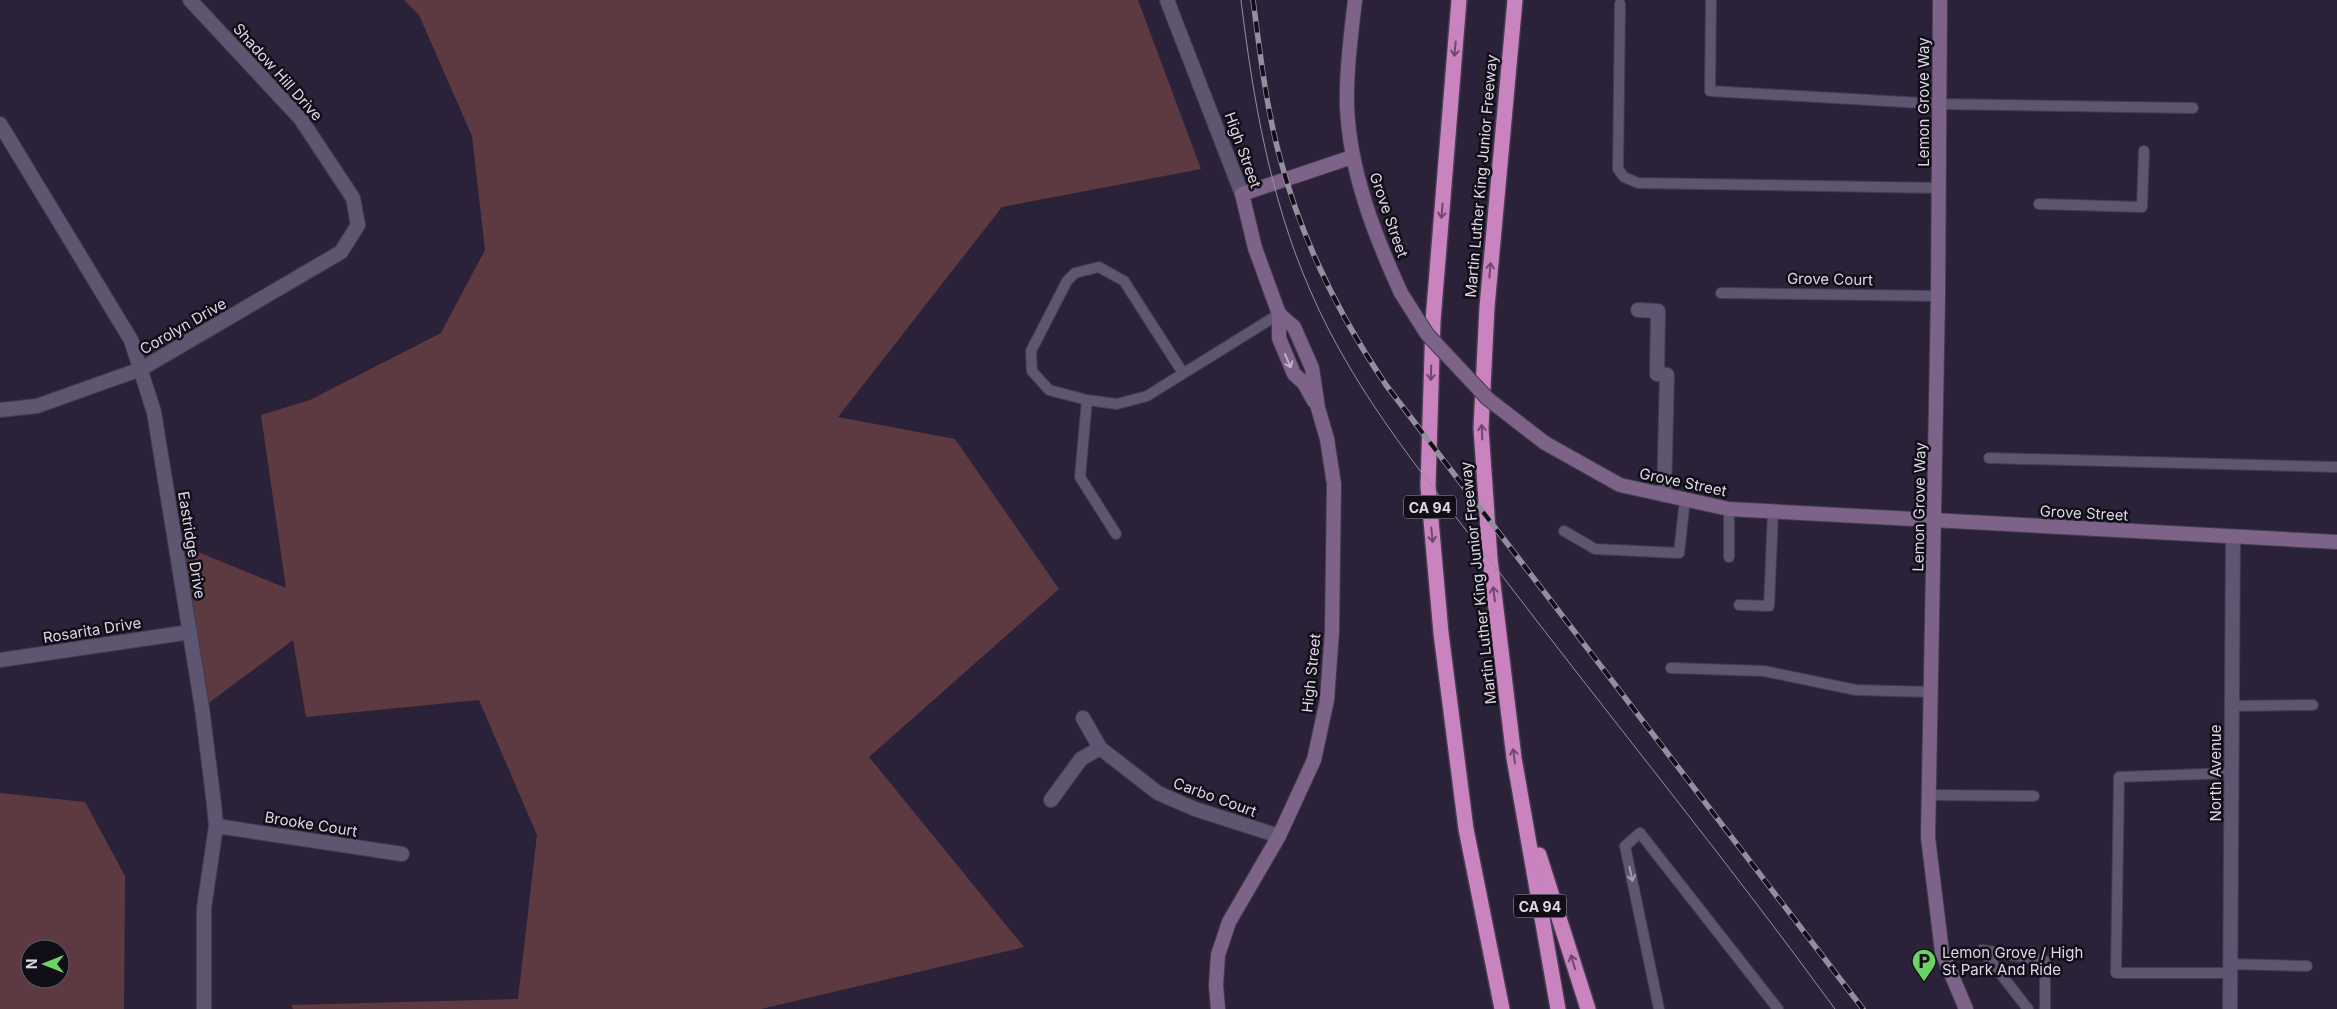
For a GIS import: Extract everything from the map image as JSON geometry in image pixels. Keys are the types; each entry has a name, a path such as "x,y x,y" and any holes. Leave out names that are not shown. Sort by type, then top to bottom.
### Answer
{"highway":[{"name":"CA 94","path":"1459,0 1433,321 1428,486 1441,633 1466,829 1502,1009"},
{"name":"Martin Luther King Junior Freeway","path":"1515,2 1486,307 1481,428 1490,559 1514,758 1558,1009"},
{"path":"1522,804 1588,1009"}],"main road":[{"name":"Grove Street","path":"1355,0 1347,106 1352,157 1379,246 1401,292 1427,334 1488,399 1545,443 1620,484 1729,509 1935,522 2337,542"},
{"name":"Lemon Grove Way","path":"1940,0 1935,522 1928,837 1942,952 1966,1009"},
{"path":"1242,194 1352,157"},
{"name":"High Street","path":"1242,194 1255,248 1279,314 1279,338 1294,374 1304,383 1318,408"},
{"name":"High Street","path":"1218,1009 1216,985 1218,955 1229,922 1278,836 1314,760 1328,700 1332,630 1334,484 1328,438 1318,408 1312,368 1294,328 1279,314"}],"street":[{"name":"Shadow Hill Drive","path":"190,0 300,118 353,198 358,225"},
{"name":"High Street","path":"1167,0 1242,194"},
{"name":"Eastridge Drive","path":"0,124 131,340 154,412 202,708 216,826 204,908 204,1009"},
{"name":"Corolyn Drive","path":"0,410 37,406 141,369 340,252 358,225"},
{"path":"1638,310 1658,311 1658,374 1667,375 1664,494"},
{"name":"North Avenue","path":"2230,1009 2233,538"},
{"name":"Rosarita Drive","path":"0,660 190,632"},
{"name":"Carbo Court","path":"1083,718 1100,748 1158,793 1195,809 1278,836"},
{"path":"1051,800 1081,759 1100,748"},
{"name":"Brooke Court","path":"216,826 402,854"}],"lane":[{"path":"1711,0 1710,90 1939,104 2193,108"},
{"path":"1620,4 1618,169 1624,177 1638,183 1939,188"},
{"path":"2039,204 2142,207 2144,151"},
{"path":"1183,373 1124,281 1099,267 1075,273 1067,281 1031,351 1032,371 1050,390 1087,400 1117,404 1147,396 1279,314"},
{"name":"Grove Court","path":"1721,292 1938,296"},
{"path":"1087,400 1080,477 1116,534"},
{"path":"1989,458 2337,467"},
{"path":"1564,531 1595,548 1679,553 1685,499"},
{"path":"1729,509 1729,557"},
{"path":"1739,605 1769,606 1773,512"},
{"path":"1671,668 1764,671 1856,690 1932,692"},
{"path":"2231,706 2313,705"},
{"path":"2231,773 2119,777 2116,973 2306,966"},
{"path":"1929,795 2034,796"},
{"path":"1659,1009 1625,846 1640,833 1778,1009"},
{"path":"2028,1009 1982,950 2045,960 2045,1009"}],"shaded area":[{"path":"404,0 1138,0 1201,169 1002,207 838,417 955,439 1059,589 869,757 1024,947 761,1009 293,1009 291,1005 518,999 537,835 479,700 306,717 293,640 202,708 176,543 286,588 261,415 310,400 441,333 485,250 472,136 419,15"},
{"path":"0,793 85,802 125,876 124,1009 0,1009"}],"tram line":[{"path":"1241,0 1251,74 1265,148 1284,220 1310,290 1350,367 1397,440 1712,846 1835,1009"}],"railway":[{"path":"1253,0 1271,119 1289,189 1323,276 1352,331 1386,385 1863,1009"}],"place":[{"name":"Lemon Grove / High St Park And Ride","path":"1924,982"}]}
